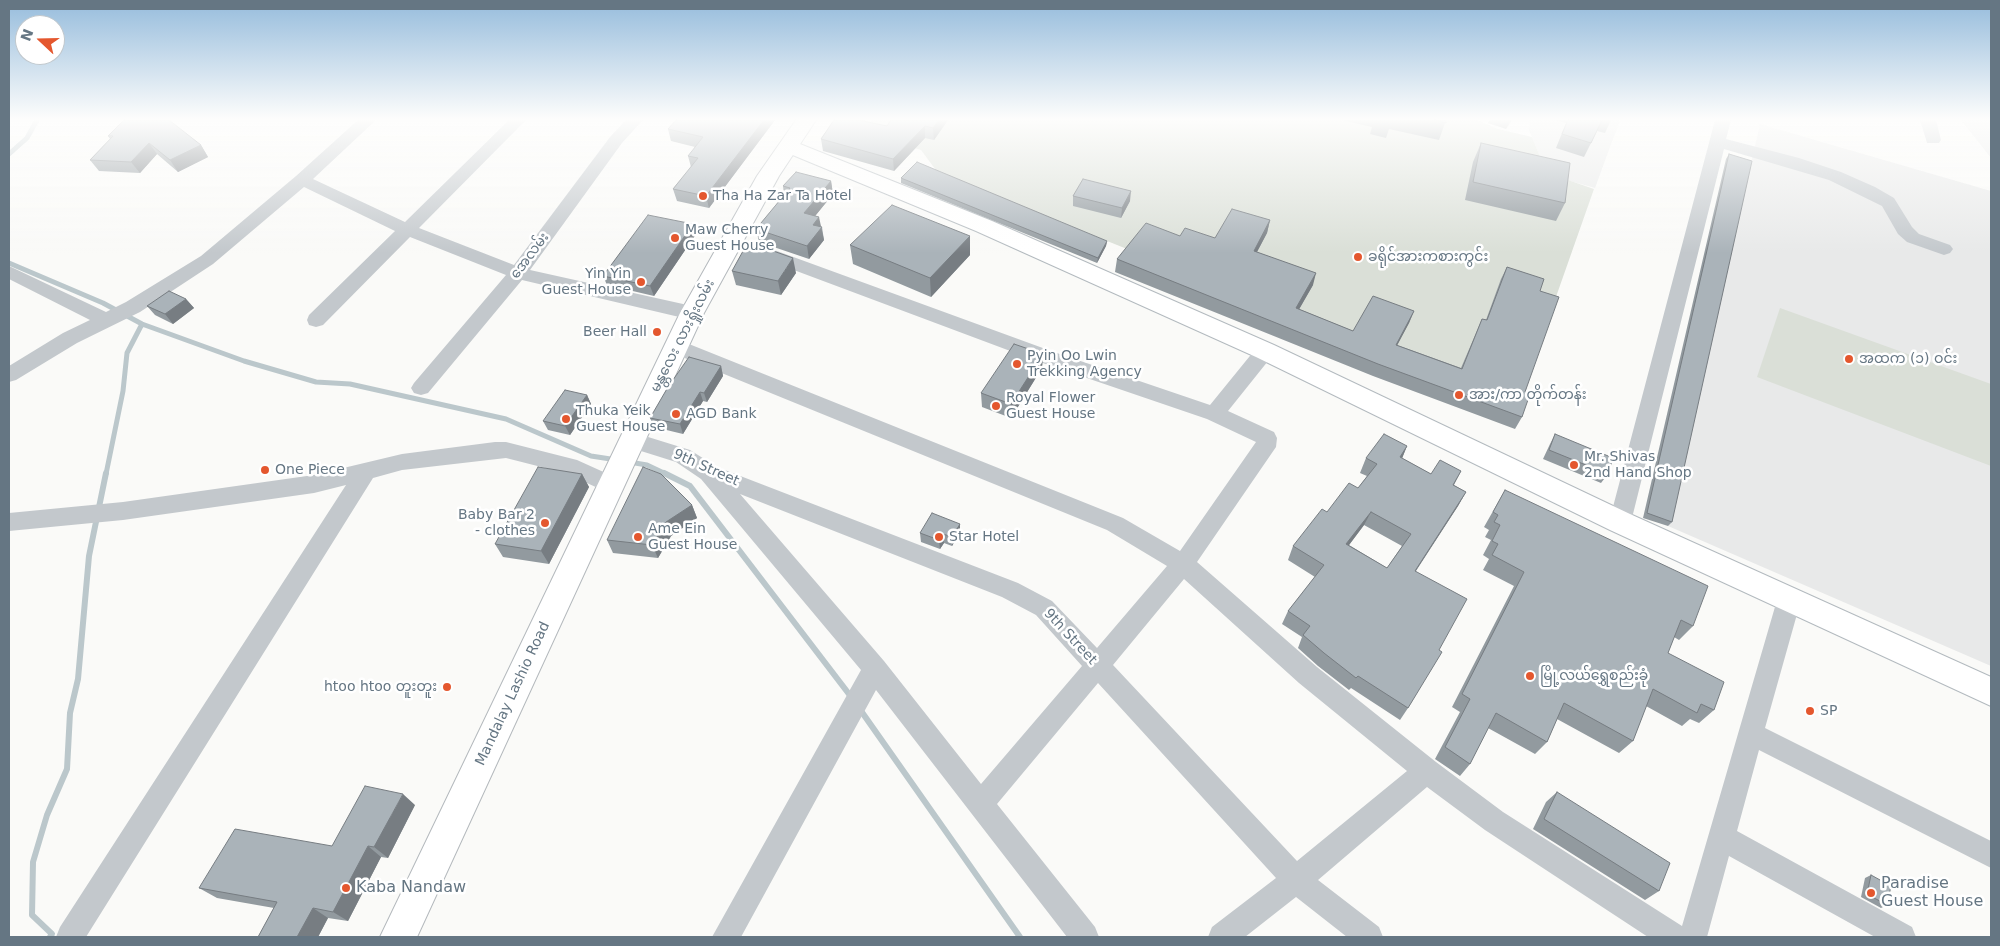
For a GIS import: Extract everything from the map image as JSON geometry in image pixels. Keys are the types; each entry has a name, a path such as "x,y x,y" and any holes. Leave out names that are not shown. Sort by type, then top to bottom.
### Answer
{"main road":[{"name":"မန္တလေး လားရှိုးလမ်း","path":"622,462 692,313 768,176 777,164"},
{"path":"834,164 984,226 1265,351 1620,522 1991,692"},
{"name":"Mandalay Lashio Road","path":"398,937 622,462"}],"street":[{"path":"9,375 107,319 133,307 207,260 319,164"},
{"path":"316,320 474,164"},
{"name":"အေလမ်း","path":"421,388 518,274 598,164"},
{"path":"1620,522 1711,164"},
{"path":"1799,164 1835,176 1869,191 1888,202 1900,219 1904,230 1913,238 1944,249"},
{"path":"302,180 408,230 518,274 692,313"},
{"path":"733,241 1044,356 1214,414 1267,438 1266,447 1183,564 1096,665 980,806"},
{"path":"9,272 107,319"},
{"path":"677,347 1115,524 1183,564 1308,675 1427,771 1494,821 1673,937"},
{"path":"1214,414 1265,351"},
{"name":"9th Street","path":"9,522 98,514 314,484 402,462 495,450 570,466 682,456 709,473 1010,590 1044,608 1296,880 1369,937"},
{"path":"70,937 365,472"},
{"path":"709,473 875,669 980,806 1085,937"},
{"path":"1693,937 1789,600"},
{"path":"726,937 842,726 863,694 875,669"},
{"path":"1752,734 1991,855"},
{"path":"1222,937 1296,880 1427,771"},
{"path":"1721,837 1902,937"}],"shaded area":[{"name":"ခရိုင်အားကစားကွင်း","path":"931,164 1547,164 1565,179 1594,189 1520,399 1132,251 938,173"},
{"path":"1541,164 1604,164 1595,188 1541,173"},
{"name":"အထက (၁) ဝင်း","path":"1751,164 1898,164 1991,191 1991,666 1668,526"},
{"path":"1780,308 1991,384 1991,466 1757,377"}],"building":[{"path":"693,164 730,164 706,196 673,189"},
{"path":"915,164 922,164 1107,241 1098,258 901,178"},
{"path":"1477,164 1570,164 1565,203 1473,182"},
{"path":"1727,164 1751,164 1672,522 1647,513"},
{"path":"796,172 831,181 804,213 819,217 813,225 822,227 807,246 756,229 790,188 783,186"},
{"path":"1083,179 1131,191 1122,208 1073,196"},
{"path":"892,205 970,236 930,278 850,245"},
{"path":"1232,209 1270,220 1254,251 1316,273 1296,308 1353,331 1373,296 1414,311 1396,345 1462,369 1482,319 1487,320 1507,267 1544,279 1540,291 1559,297 1525,392 1530,394 1522,417 1378,364 1117,259 1146,223 1180,236 1185,228 1215,238"},
{"path":"648,215 693,224 650,286 603,276"},
{"path":"748,242 793,258 778,281 732,271"},
{"path":"169,291 186,299 165,314 147,306"},
{"path":"1014,344 1043,354 1011,404 981,393"},
{"path":"689,357 721,366 704,393 700,392 680,424 650,418 668,387"},
{"path":"565,390 587,395 565,426 543,421"},
{"path":"1384,434 1407,446 1400,457 1431,474 1440,460 1461,471 1453,485 1466,492 1415,571 1467,599 1439,650 1442,652 1408,708 1358,676 1356,678 1324,653 1303,635 1310,626 1288,611 1324,565 1293,546 1322,509 1327,512 1349,483 1358,488 1377,464 1366,458","holes":["1371,512 1411,534 1387,568 1346,544"]},
{"path":"1555,434 1613,458 1608,474 1549,450"},
{"path":"538,467 582,474 541,551 495,544"},
{"path":"643,467 661,474 692,505 666,522 652,545 607,540"},
{"path":"1505,490 1708,586 1693,626 1681,620 1668,653 1724,682 1714,710 1701,704 1697,713 1653,689 1633,741 1564,703 1547,742 1496,713 1470,764 1445,747 1470,699 1462,694 1524,572 1492,555 1498,544 1492,541 1500,525 1494,522 1498,515 1493,512"},
{"path":"932,513 960,524 952,537 943,534 939,540 920,533"},
{"path":"365,786 403,794 374,847 368,846 333,912 313,908 297,937 258,937 277,902 199,888 235,829 332,846"},
{"path":"1557,792 1670,863 1659,891 1544,819"},
{"path":"1871,875 1891,886 1887,905 1867,894"}],"waterway":[{"path":"9,263 103,303 142,324"},
{"path":"106,474 123,391 127,353 142,324"},
{"path":"142,324 244,361 316,382 350,384 506,419 591,456 617,460"},
{"path":"629,462 647,465 666,474"},
{"path":"50,937 52,934 32,915 33,862 47,815 67,769 70,713 78,679 89,556 106,473"},
{"path":"666,474 690,486 852,698"},
{"path":"859,708 1020,937"}],"place":[{"name":"Tha Ha Zar Ta Hotel","path":"703,196"},
{"name":"Maw Cherry Guest House","path":"675,238"},
{"name":"ခရိုင်အားကစားကွင်း","path":"1358,257"},
{"name":"Yin Yin Guest House","path":"641,282"},
{"name":"Beer Hall","path":"657,332"},
{"name":"အထက (၁) ဝင်း","path":"1849,359"},
{"name":"Pyin Oo Lwin Trekking Agency","path":"1017,364"},
{"name":"အား/ကာ တိုက်တန်း","path":"1459,395"},
{"name":"Royal Flower Guest House","path":"996,406"},
{"name":"AGD Bank","path":"676,414"},
{"name":"Thuka Yeik Guest House","path":"566,419"},
{"name":"Mr. Shivas 2nd Hand Shop","path":"1574,465"},
{"name":"One Piece","path":"265,470"},
{"name":"Baby Bar 2 - clothes","path":"545,523"},
{"name":"Ame Ein Guest House","path":"638,537"},
{"name":"Star Hotel","path":"939,537"},
{"name":"မြို့လယ်ရွှေစည်းခုံ","path":"1530,676"},
{"name":"htoo htoo တူးတူး","path":"447,687"},
{"name":"SP","path":"1810,711"},
{"name":"Kaba Nandaw","path":"346,888"},
{"name":"Paradise Guest House","path":"1871,893"}]}
